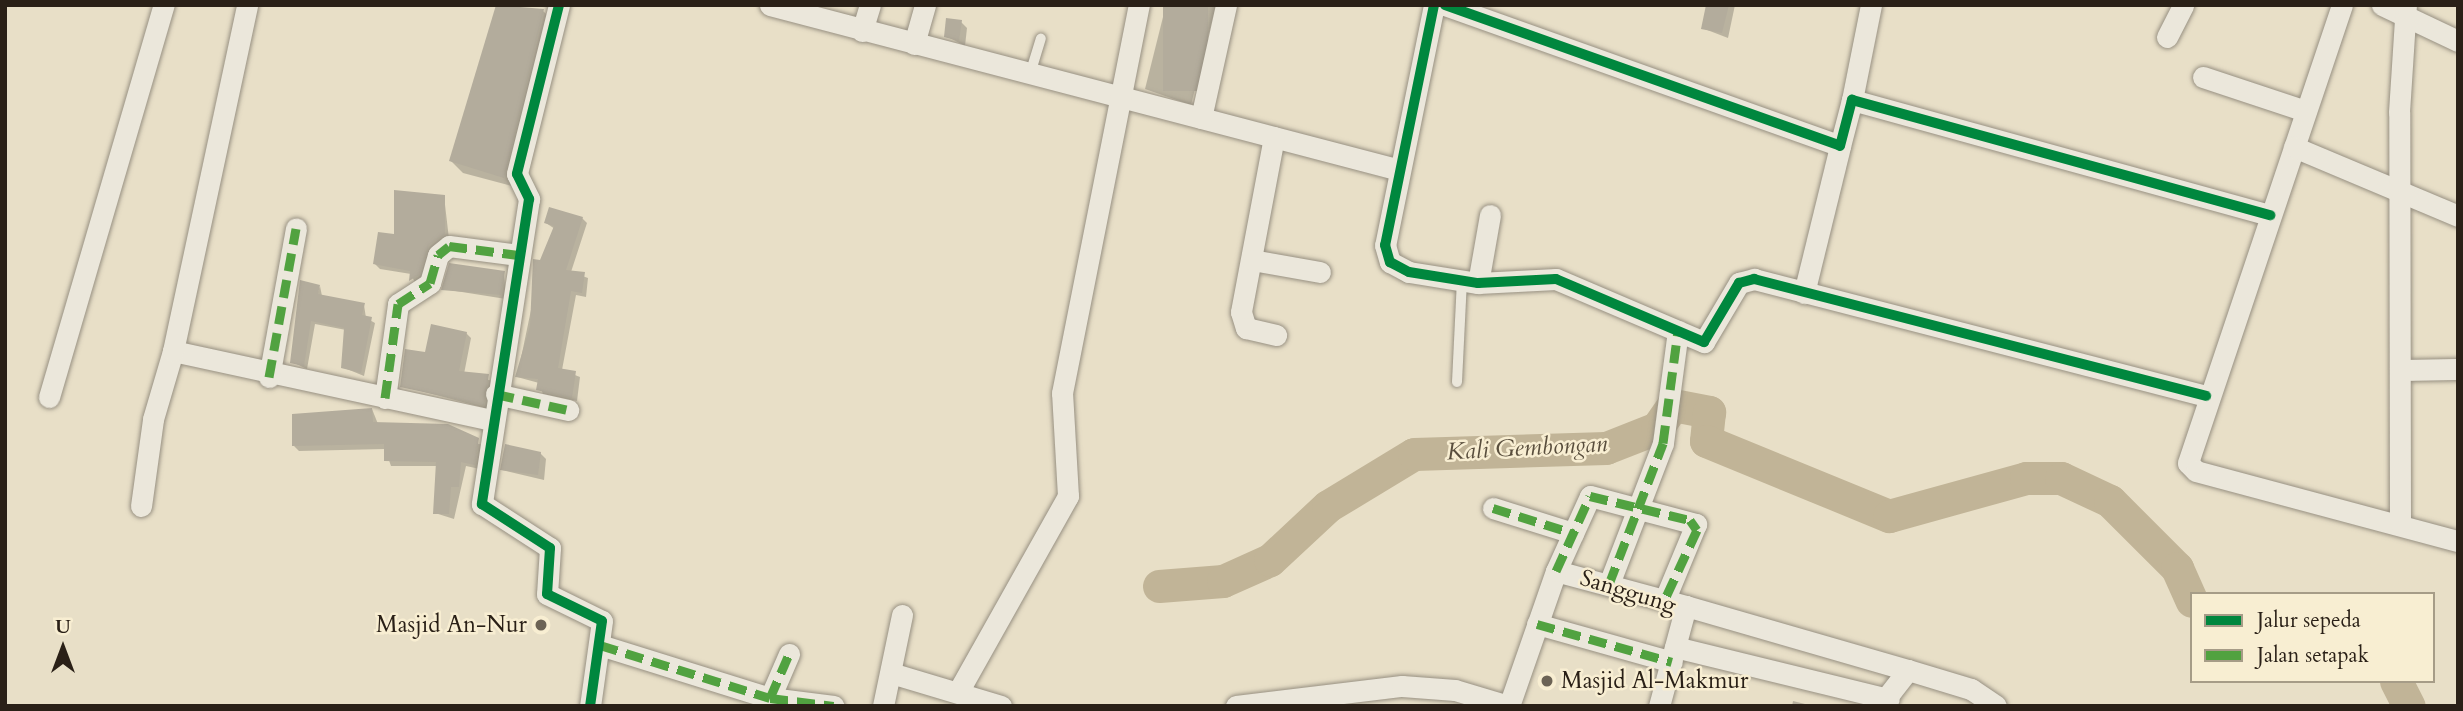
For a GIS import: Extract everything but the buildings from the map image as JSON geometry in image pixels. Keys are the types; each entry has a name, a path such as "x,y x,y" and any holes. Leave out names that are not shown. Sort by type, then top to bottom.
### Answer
{"street":[{"path":"49,397 164,5"},
{"path":"141,506 153,419 173,351 247,5"},
{"path":"559,5 517,174 529,196 492,420 482,504 497,517 547,544 547,594 599,617 600,645 590,706"},
{"path":"770,5 804,10 862,31 1400,170"},
{"path":"862,31 870,5"},
{"path":"914,44 925,5"},
{"path":"958,692 1069,488 1069,454 1062,393 1139,5"},
{"path":"1201,118 1226,5"},
{"path":"1434,5 1400,170 1386,258 1409,272 1470,282 1556,279 1678,331 1709,341 1743,280 1804,293 2206,396"},
{"path":"1445,5 1840,146"},
{"path":"1804,293 1852,100 1871,5"},
{"path":"2167,37 2183,5"},
{"path":"2342,5 2206,396 2191,469 2400,522 2458,541"},
{"path":"2382,5 2404,10 2458,41"},
{"path":"2400,522 2400,189 2404,10"},
{"path":"2203,77 2306,111"},
{"path":"1852,100 2270,215"},
{"path":"1274,137 1241,322 1276,335"},
{"path":"2294,146 2458,216"},
{"path":"1470,282 1490,215"},
{"path":"270,377 296,228"},
{"path":"385,398 398,304 430,283 438,255 449,246 518,255"},
{"path":"1252,260 1321,272"},
{"path":"1609,584 1663,443 1678,331"},
{"path":"173,351 270,377 492,420"},
{"path":"2400,370 2458,369"},
{"path":"496,394 568,410"},
{"path":"1236,706 1402,686 1455,690 1509,706 1556,571 1590,496 1637,506 1697,526 1676,603 1971,689 1996,706"},
{"path":"1493,508 1573,533"},
{"name":"Sanggung","path":"1556,571 1676,603 1673,655 1659,706"},
{"path":"883,706 902,615"},
{"path":"1537,624 1885,703 1908,670"},
{"path":"600,645 770,698 834,706"},
{"path":"770,698 789,654"},
{"path":"891,673 1002,706"}],"lane":[{"path":"1030,74 1041,39"},
{"path":"1457,382 1470,282"}],"waterway":[{"name":"Kali Gembongan","path":"1159,586 1223,581 1270,560 1328,506 1414,454 1606,448 1657,428 1673,405 1709,412 1706,441 1889,516 2026,478 2061,478 2110,501 2177,568 2190,597"},
{"name":"Kali Gembongan","path":"2397,683 2409,706"}],"marked path":[{"path":"269,377 296,228"},
{"path":"385,398 398,304 430,283 438,255 449,246 518,255"},
{"path":"1609,584 1663,443 1678,331"},
{"path":"496,394 568,410"},
{"path":"1556,571 1590,496 1690,520 1697,530 1665,599"},
{"path":"1493,508 1573,533"},
{"path":"1537,624 1672,662"},
{"path":"600,645 770,698 789,654"},
{"path":"770,698 834,706"}],"cycle path":[{"path":"559,5 517,174 529,199 482,504 550,548 547,594 602,621 590,706"},
{"path":"1434,5 1385,245 1390,262 1409,272 1478,283 1556,279 1704,342 1739,283 1754,279 2206,396"},
{"path":"1445,5 1840,146 1852,100 2270,215"}],"place":[{"name":"Masjid An-Nur","path":"541,625"},
{"name":"Masjid Al-Makmur","path":"1547,681"}]}
